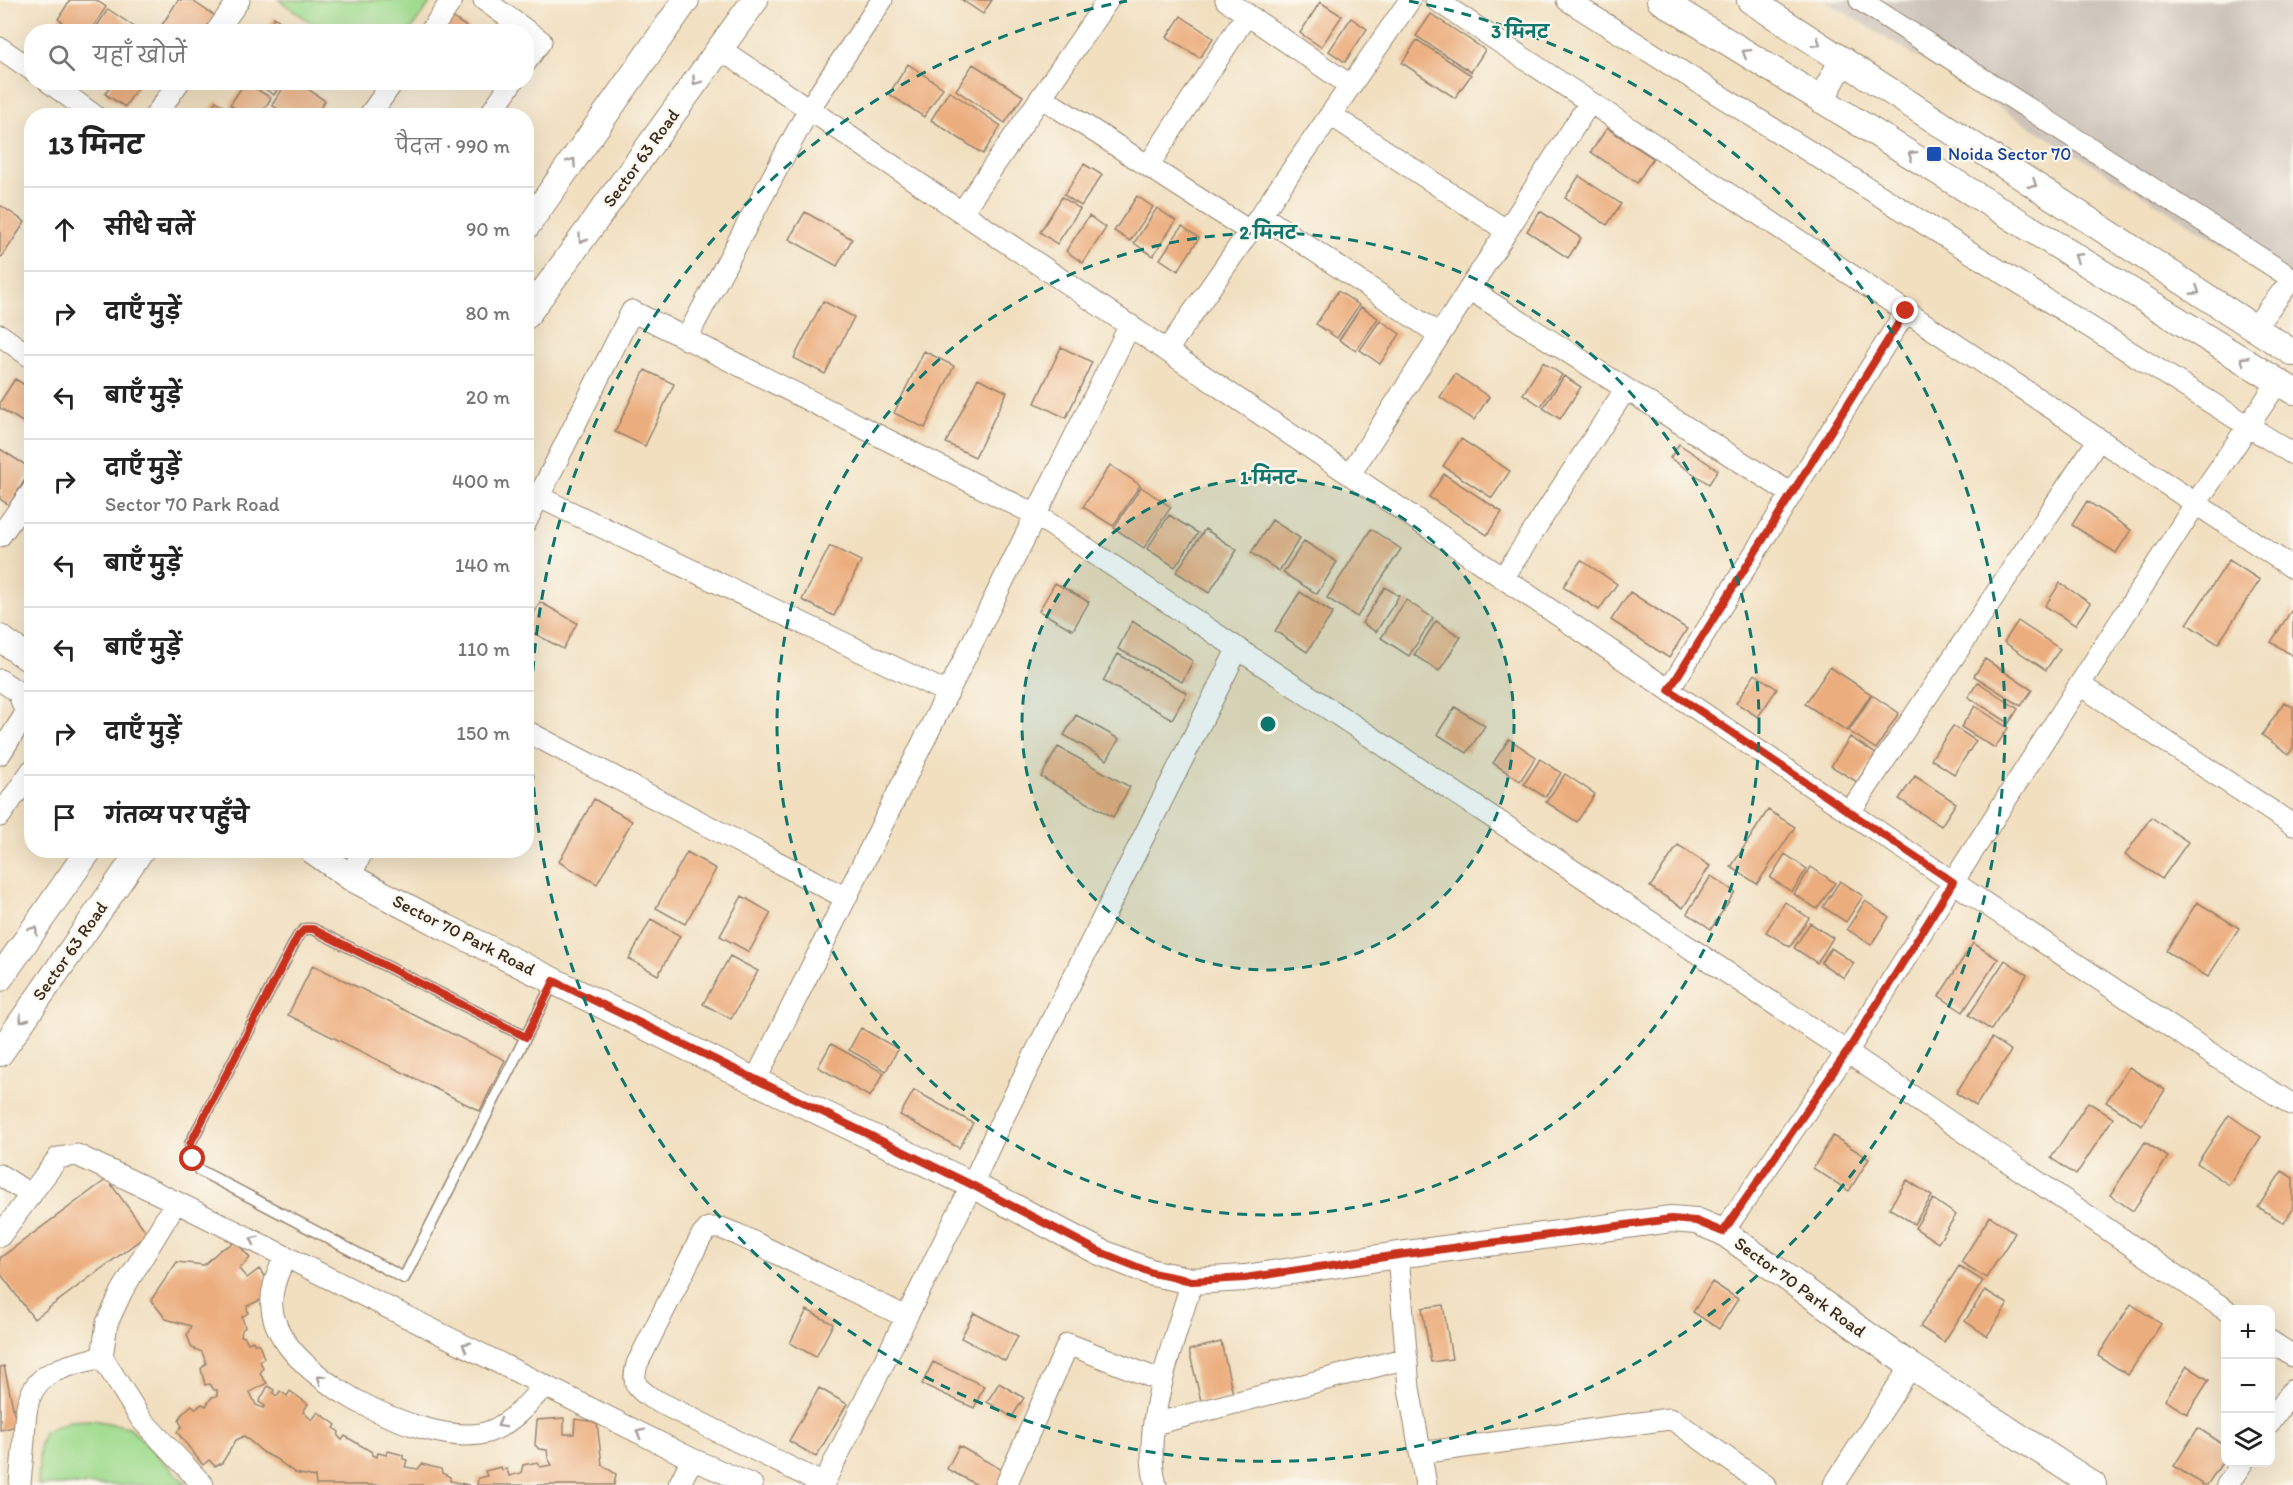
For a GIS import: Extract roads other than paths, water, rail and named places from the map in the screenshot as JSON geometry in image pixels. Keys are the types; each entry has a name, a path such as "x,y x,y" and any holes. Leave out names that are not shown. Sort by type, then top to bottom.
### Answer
{"street":[{"path":"222,24 239,0"},
{"path":"436,24 452,0"},
{"path":"484,0 517,24"},
{"path":"534,216 686,0"},
{"name":"Sector 63 Road","path":"534,305 755,0"},
{"path":"686,339 809,109 882,0"},
{"path":"962,212 1108,0"},
{"path":"1226,0 1351,86"},
{"path":"1167,350 1410,0"},
{"path":"1436,0 2293,568"},
{"path":"1568,0 2293,454"},
{"path":"1660,0 2286,386 2247,425 1953,882 1847,1052 1723,1232"},
{"path":"1750,0 2293,353"},
{"path":"1860,0 2293,278 2254,328"},
{"path":"1148,166 1247,14"},
{"path":"534,36 541,41 534,51"},
{"path":"0,48 24,64"},
{"path":"720,49 1953,882 2213,1055 2293,1105"},
{"path":"1821,100 1843,60"},
{"path":"60,90 85,108"},
{"path":"161,108 173,90"},
{"path":"375,108 387,90"},
{"path":"494,108 507,90"},
{"path":"1041,97 1148,166 1255,223 1440,335"},
{"path":"1350,474 1590,102"},
{"path":"1331,115 1507,231"},
{"path":"1469,289 1790,493"},
{"path":"534,507 632,311 1036,514 1847,1052 2221,1307"},
{"path":"1669,690 1790,493 1906,311"},
{"path":"755,1081 1130,326"},
{"path":"0,335 24,352"},
{"path":"1503,578 1625,390"},
{"path":"1850,812 2099,439"},
{"path":"539,497 948,693"},
{"path":"0,536 7,513 24,498"},
{"path":"0,638 24,655"},
{"path":"906,1317 739,1235 721,1228 709,1228 701,1237 637,1364 633,1378 636,1387 651,1398 823,1484 972,1185 1003,1117 1238,648"},
{"path":"0,680 18,692 24,708"},
{"path":"2080,685 2293,825"},
{"path":"0,754 24,716"},
{"path":"534,735 846,898"},
{"path":"0,816 24,782"},
{"path":"0,978 83,858"},
{"name":"Sector 63 Road","path":"0,1053 135,858"},
{"name":"Sector 70 Park Road","path":"323,858 350,877 554,981 972,1185 1100,1252 1152,1273 1192,1281 1245,1278 1671,1219 1696,1221 1723,1232 1911,1366 2093,1485"},
{"path":"350,877 359,858"},
{"path":"0,1236 58,1158 77,1155 285,1256 692,1460 752,1485"},
{"path":"0,1175 31,1195"},
{"path":"176,1202 128,1281 107,1323 102,1357 141,1419 203,1485"},
{"path":"1398,1255 1409,1388 1426,1485"},
{"path":"285,1256 273,1284 272,1309 280,1334 294,1354 316,1376 355,1401 392,1418 430,1429 455,1435 481,1434 504,1424 523,1409 544,1386"},
{"path":"1156,1485 1152,1470 1155,1403 1192,1281"},
{"path":"1006,1485 1068,1344 1162,1381"},
{"path":"2275,1344 2293,1356"},
{"path":"20,1485 24,1413 29,1395 39,1382 51,1373 66,1366 102,1357"},
{"path":"1154,1424 1407,1358"},
{"path":"1834,1485 1911,1366"},
{"path":"2275,1416 2293,1390"},
{"path":"1420,1453 1668,1419 1675,1421 1765,1485"},
{"path":"679,1485 692,1460"},
{"path":"2227,1485 2239,1467"}],"lane":[{"path":"526,1037 313,929 305,929 298,936 190,1144 193,1159 199,1170 404,1278 526,1037 554,981"}],"place":[{"name":"Noida Sector 70","path":"1934,154"}]}
